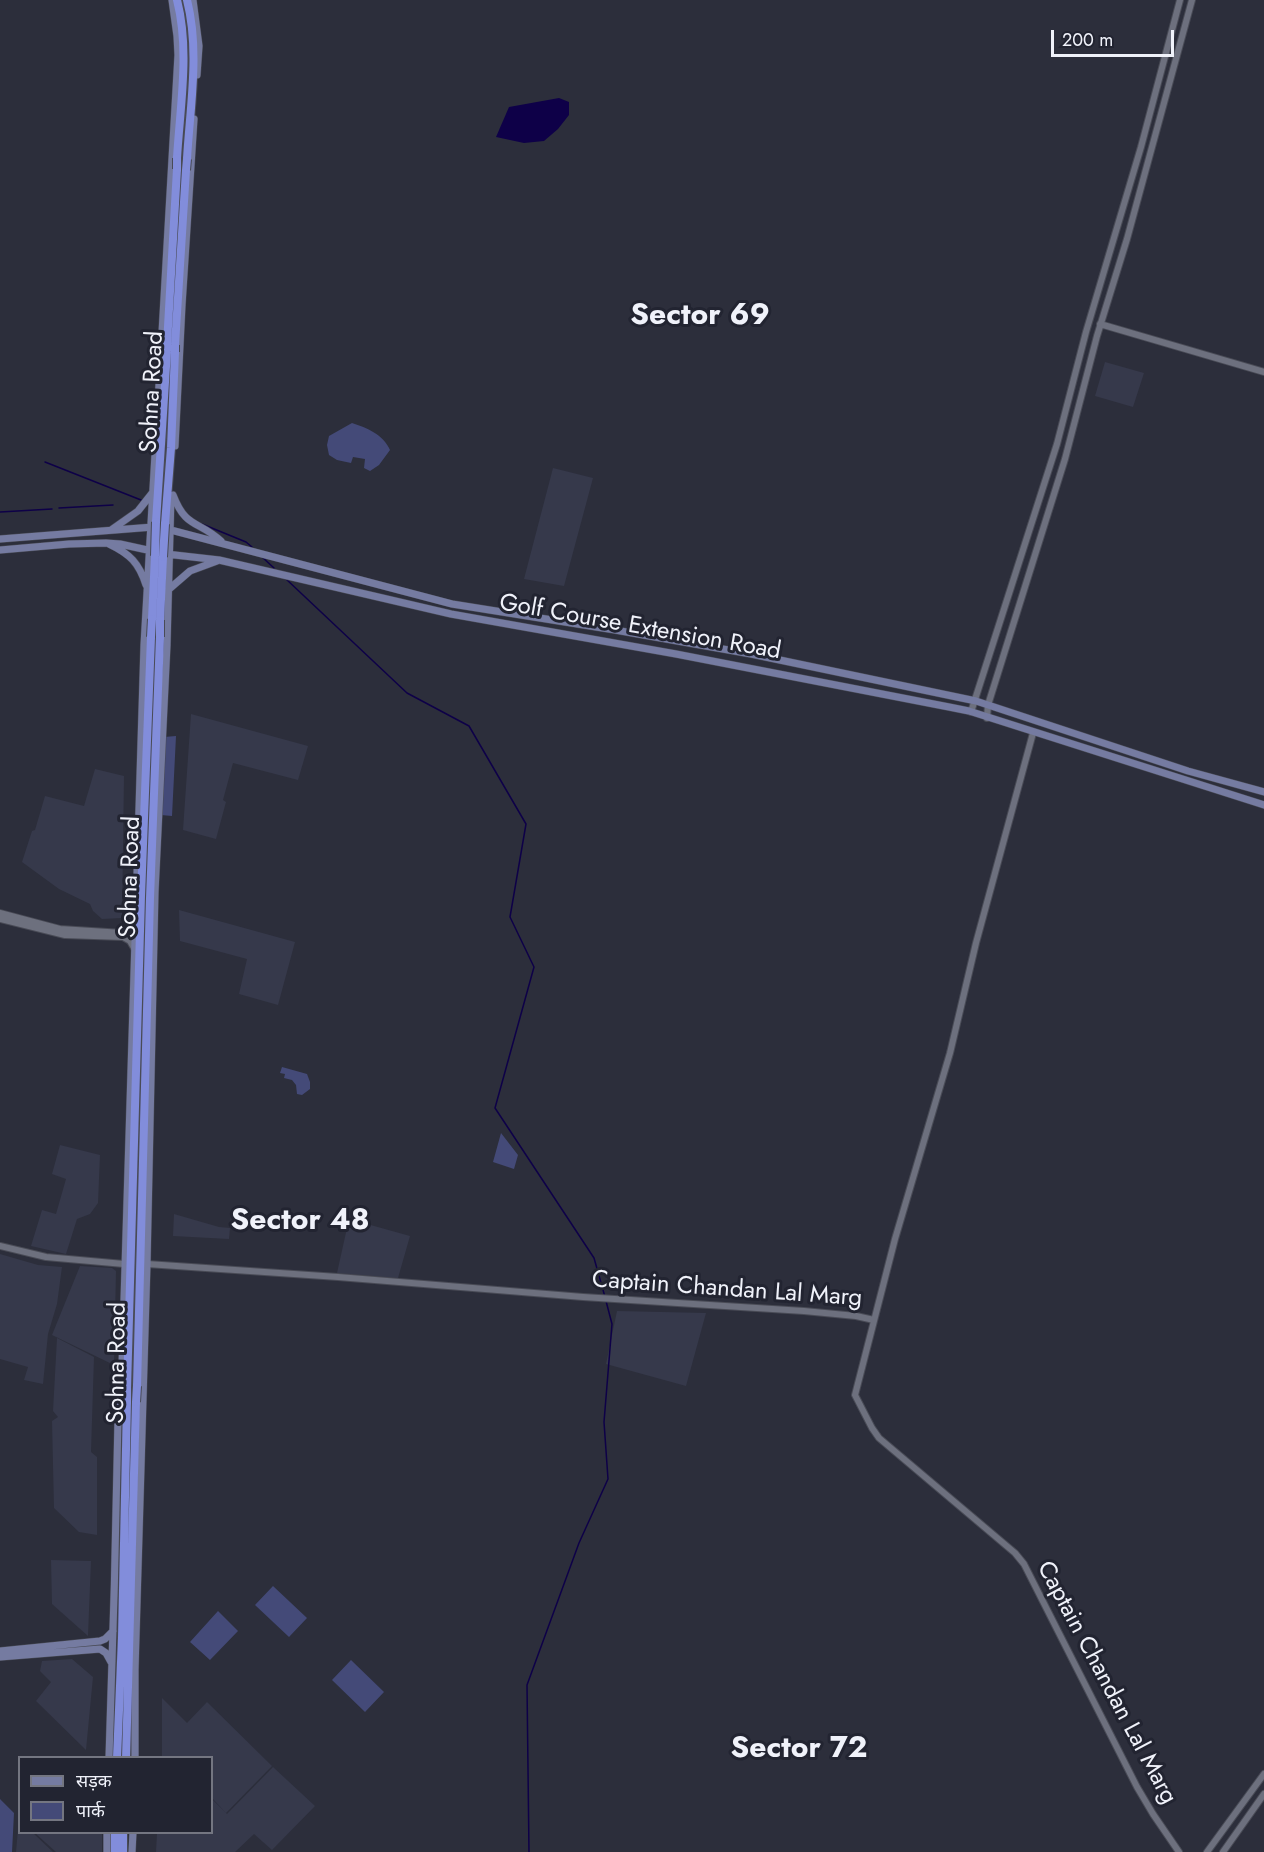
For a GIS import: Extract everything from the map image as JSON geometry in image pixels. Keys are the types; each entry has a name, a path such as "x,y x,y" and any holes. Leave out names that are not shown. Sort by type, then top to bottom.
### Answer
{"highway":[{"name":"Sohna Road","path":"177,0 183,58 182,164"},
{"name":"Sohna Road","path":"117,1756 122,1733 140,1106 141,896 159,554 171,448 171,348 182,164 193,56 192,29 187,0"},
{"name":"Sohna Road","path":"122,1733 126,1756"},
{"path":"115,1834 115,1852"},
{"path":"123,1834 123,1852"}],"main road":[{"path":"172,0 177,36 182,164"},
{"path":"135,1756 132,1394 124,1264 134,948 145,629 148,590 159,554 161,526 171,492 171,348 182,164 199,46 193,0"},
{"path":"161,526 153,492 171,348"},
{"path":"111,530 138,511 153,492"},
{"path":"171,492 180,512 190,522 214,535 223,543"},
{"path":"0,539 161,526 452,604 728,650 976,700 1188,771 1264,792"},
{"path":"106,543 122,550 138,565 148,590"},
{"name":"Golf Course Extension Road","path":"0,550 106,543 120,544 159,554 219,560 451,614 902,696 971,712 1264,805"},
{"path":"109,1756 118,1420 132,1394 147,1264 155,892 168,590 159,554"},
{"path":"168,590 190,571 219,560"},
{"path":"145,629 167,630"},
{"path":"0,1651 100,1641 105,1640 113,1630"},
{"path":"0,1657 100,1649 106,1653 112,1664"},
{"path":"107,1834 107,1852"},
{"path":"132,1852 133,1834"}],"street":[{"path":"971,712 1057,444 1086,332 1141,147 1180,0"},
{"path":"987,718 988,705 1065,459 1100,324 1150,155 1192,0"},
{"path":"1093,312 1104,315"},
{"path":"1100,324 1264,372"},
{"path":"1086,332 1097,336"},
{"path":"874,1320 914,1171 950,1053 976,943 1033,733"},
{"path":"0,913 60,929 123,933 131,931 135,926"},
{"path":"0,919 65,935 123,937 130,941 134,948"},
{"path":"0,1246 46,1257 124,1264"},
{"name":"Captain Chandan Lal Marg","path":"147,1264 804,1311 874,1320 855,1390 857,1400 872,1428 879,1438 1024,1564 1137,1787 1179,1852"},
{"path":"1208,1852 1264,1774"},
{"path":"1223,1852 1264,1794"}],"shaded area":[{"path":"559,98 569,102 569,115 544,141 524,143 496,137 509,107"},
{"path":"1105,362 1144,373 1133,407 1095,396"},
{"path":"553,468 593,478 564,586 524,579"},
{"path":"191,714 308,746 298,780 233,763 216,839 183,830"},
{"path":"95,769 124,776 122,918 102,919 93,911 90,904 59,889 22,862 45,796 84,806"},
{"path":"179,910 295,942 278,1005 239,994 247,959 180,941"},
{"path":"60,1145 100,1155 98,1203 90,1214 77,1219 66,1254 31,1246 42,1210 56,1214 66,1179 52,1174"},
{"path":"174,1214 230,1228 229,1239 173,1236"},
{"path":"349,1219 410,1236 398,1278 337,1273"},
{"path":"0,1254 38,1265 62,1267 57,1304 48,1334 43,1384 24,1380 28,1367 0,1359"},
{"path":"80,1266 112,1268 116,1271 114,1365 52,1335"},
{"path":"617,1311 706,1313 686,1386 606,1364"},
{"path":"57,1338 94,1357 91,1452 97,1457 97,1535 79,1532 54,1508 52,1421 58,1417 53,1411"},
{"path":"51,1560 91,1561 88,1636 52,1604"},
{"path":"72,1659 93,1677 86,1750 36,1701 51,1682 40,1671 42,1661"},
{"path":"162,1698 187,1723 207,1702 272,1766 226,1813 213,1799 213,1756 162,1756"},
{"path":"273,1767 315,1806 272,1850 254,1834 235,1852 156,1852 157,1834 213,1834 213,1800 227,1814"},
{"path":"18,1829 18,1834 34,1834 53,1852 16,1852"},
{"path":"36,1834 102,1834 102,1852 56,1852"}],"green space":[{"path":"352,423 379,436 390,450 379,465 370,471 364,468 365,459 353,457 351,463 337,460 329,455 327,445 329,436"},
{"path":"176,736 172,816 161,815 164,737"},
{"path":"282,1067 307,1074 310,1089 302,1095 297,1094 296,1085 292,1080 284,1078 285,1074 280,1073"},
{"path":"501,1133 518,1155 514,1169 493,1162"},
{"path":"273,1586 307,1618 289,1637 255,1605"},
{"path":"218,1611 238,1631 210,1660 190,1642"},
{"path":"351,1660 384,1692 365,1712 332,1680"},
{"path":"0,1799 14,1813 12,1852 0,1852"}],"waterway":[{"path":"45,462 141,500"},
{"path":"59,508 113,505"},
{"path":"0,512 52,509"},
{"path":"202,524 246,542 252,547"},
{"path":"262,557 274,568"},
{"path":"286,579 407,693 469,726 526,824 510,917 534,967 495,1108 594,1258 605,1297"},
{"path":"529,1852 527,1685 579,1543 608,1479 604,1422 612,1324 606,1301"}],"district":[{"name":"Sector 69","path":"700,317"},
{"name":"Sector 48","path":"300,1222"},
{"name":"Sector 72","path":"799,1750"}]}
